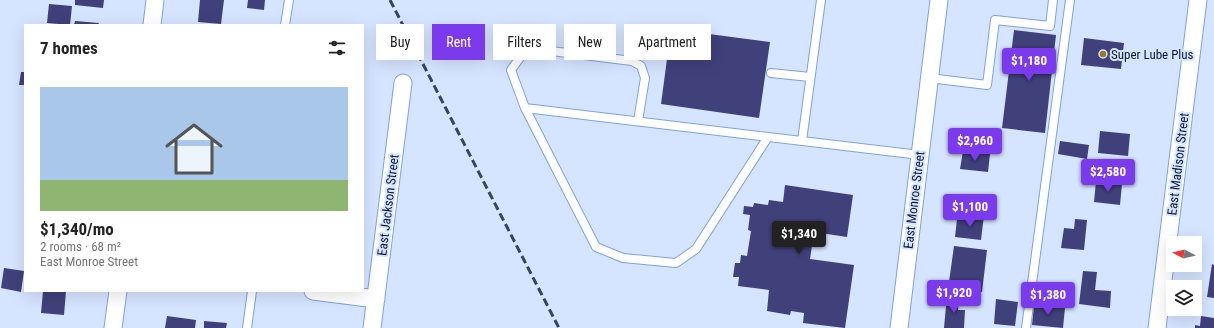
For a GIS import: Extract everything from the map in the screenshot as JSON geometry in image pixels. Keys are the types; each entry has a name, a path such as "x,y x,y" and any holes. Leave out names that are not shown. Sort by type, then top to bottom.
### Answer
{"street":[{"path":"152,24 156,0"},
{"name":"East Monroe Street","path":"899,328 939,0"},
{"name":"East Madison Street","path":"1157,328 1198,0"},
{"name":"East Jackson Street","path":"372,328 403,83"},
{"path":"113,328 118,292"},
{"path":"322,292 376,298"}],"lane":[{"path":"286,24 289,0"},
{"path":"802,141 820,0"},
{"path":"929,78 987,84 995,20 1050,26 1053,0"},
{"path":"1026,328 1070,0"},
{"path":"638,121 645,78 641,66 632,61 527,48 511,70 525,108 596,247 623,258 676,263 696,249 768,137"},
{"path":"771,72 810,77"},
{"path":"525,108 920,155"},
{"path":"247,328 252,292"}],"building":[{"path":"75,0 104,0 103,8 75,5"},
{"path":"200,0 224,0 221,24 198,22"},
{"path":"248,0 265,0 264,10 247,8"},
{"path":"49,4 72,6 70,24 47,23"},
{"path":"75,21 99,23 98,24 74,24"},
{"path":"1014,30 1056,35 1045,133 1002,128"},
{"path":"711,34 770,42 759,118 661,104 667,60 711,60"},
{"name":"Super Lube Plus","path":"1084,38 1124,43 1121,69 1081,65"},
{"path":"21,72 24,72 24,85 19,85"},
{"path":"1100,131 1130,134 1128,156 1098,153"},
{"path":"1060,141 1089,145 1087,159 1058,154"},
{"path":"963,151 990,154 988,172 960,169"},
{"path":"1096,181 1122,184 1120,205 1094,202"},
{"path":"785,185 853,195 847,237 814,232 810,259 854,265 845,328 803,323 804,313 791,311 790,315 767,311 769,290 738,286 739,277 733,277 735,263 740,263 741,255 747,256 751,231 748,230 750,215 743,214 744,206 753,207 754,203 768,205 769,200 783,202"},
{"path":"975,214 984,215 981,240 955,237 957,219 974,220"},
{"path":"1075,219 1087,220 1084,250 1061,248 1064,228 1074,229"},
{"path":"954,246 987,250 982,292 959,289 960,283 949,282"},
{"path":"1212,264 1214,265 1214,298 1207,297"},
{"path":"4,268 24,271 21,292 1,288"},
{"path":"1083,271 1097,272 1095,290 1111,291 1110,308 1079,304"},
{"path":"43,292 66,292 64,315 41,313"},
{"path":"947,295 959,296 958,310 965,310 964,328 944,328"},
{"path":"996,299 1018,302 1015,326 994,324"},
{"path":"1034,305 1065,308 1063,328 1032,325"},
{"path":"167,316 196,320 195,328 165,328"},
{"path":"1201,316 1214,318 1214,328 1195,328 1195,325 1200,326"},
{"path":"204,321 227,323 226,328 204,328"}],"railway":[{"path":"390,0 559,328"}],"place":[{"name":"Super Lube Plus","path":"1103,54"}]}
